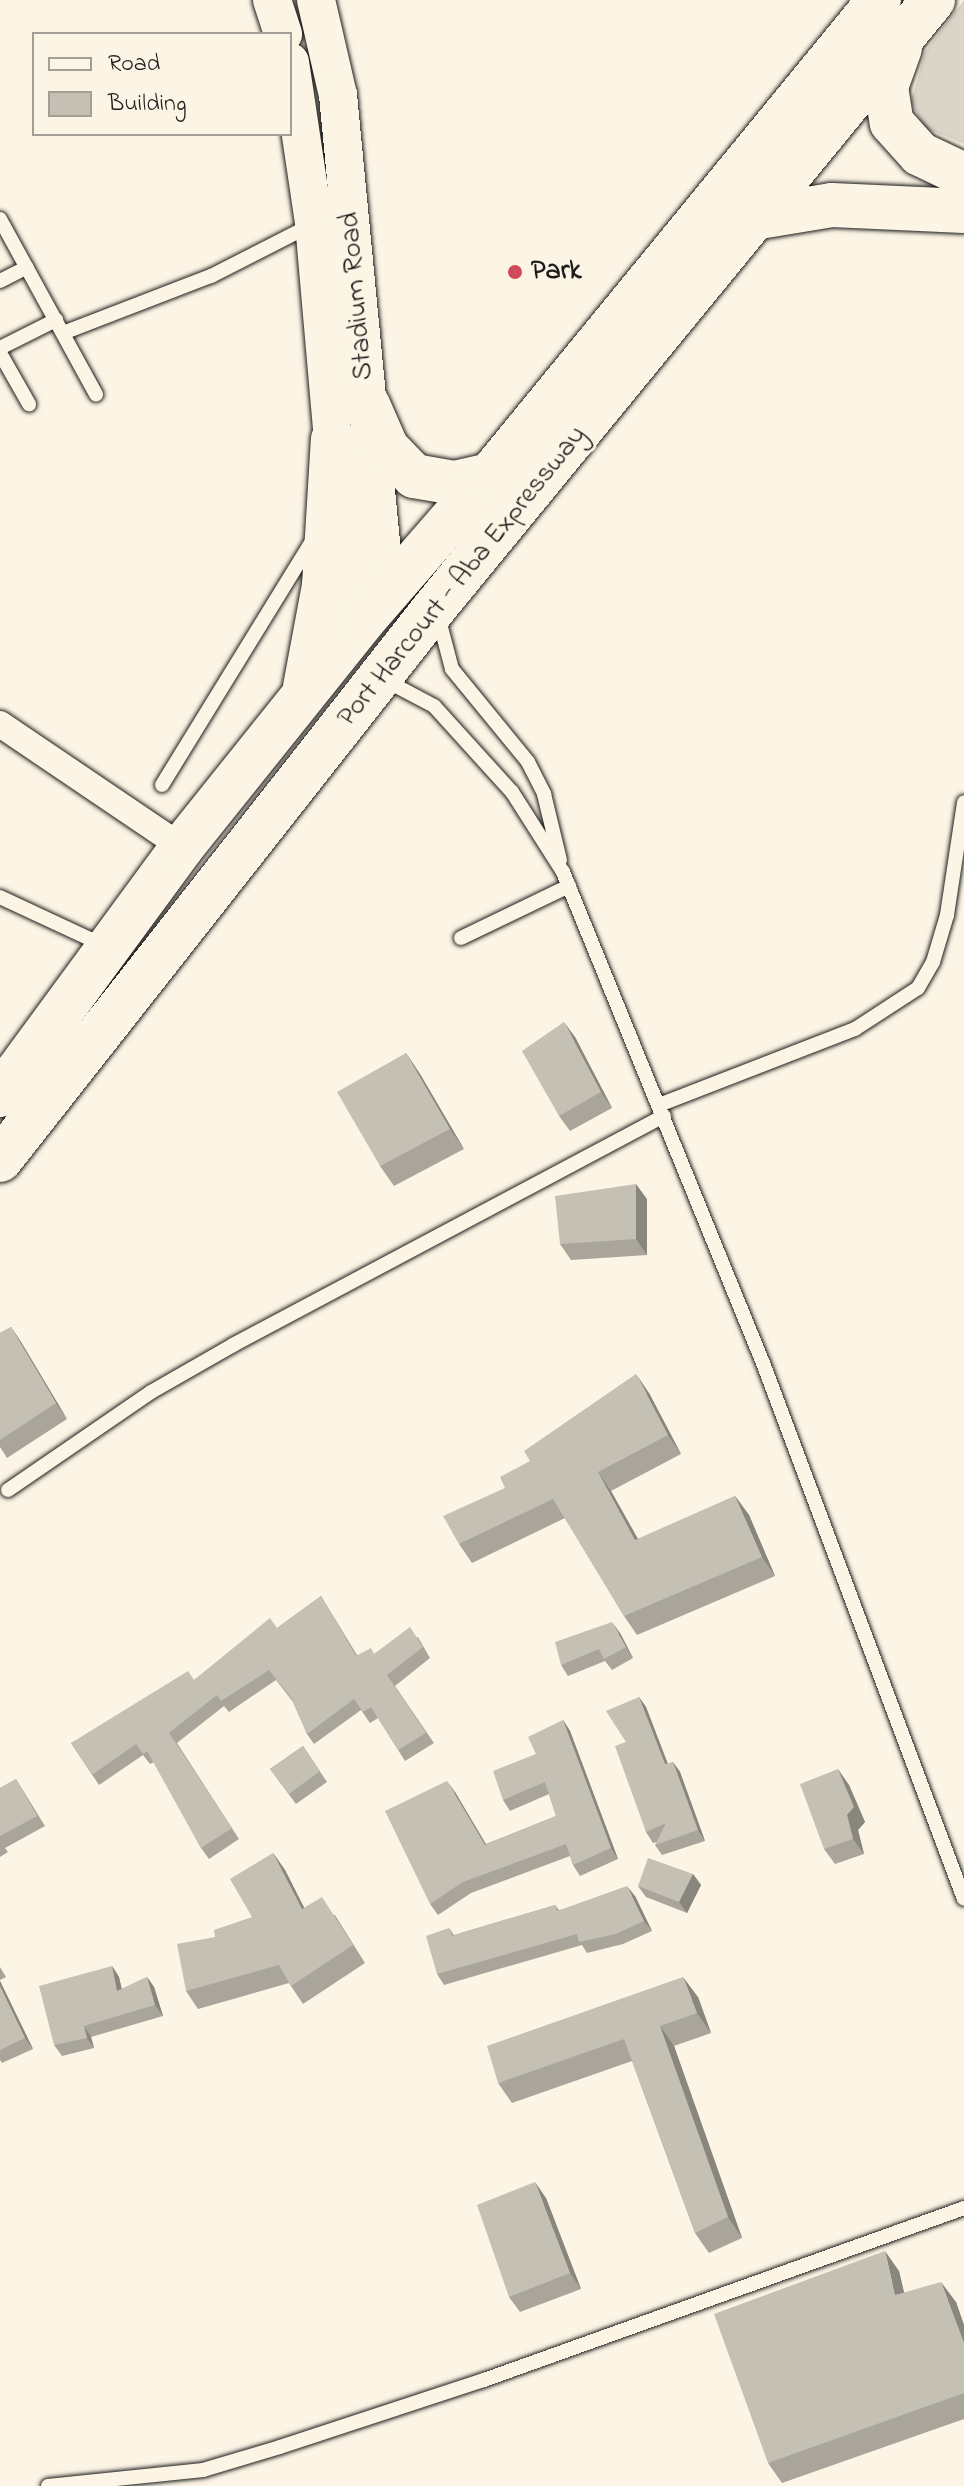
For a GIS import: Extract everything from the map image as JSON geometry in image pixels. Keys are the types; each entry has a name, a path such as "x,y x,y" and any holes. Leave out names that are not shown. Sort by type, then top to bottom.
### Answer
{"highway":[{"name":"Port Harcourt - Aba Expressway","path":"5,1080 109,948 182,847 374,608 490,475 879,0"},
{"name":"Port Harcourt - Aba Expressway","path":"0,1160 436,606 933,0"},
{"path":"903,37 886,87 892,123 920,154 964,175"},
{"path":"753,218 832,205 964,211"},
{"path":"368,405 387,448 414,476 455,483 490,475"},
{"path":"303,696 324,585 333,439"}],"main road":[{"path":"272,0 282,32"},
{"name":"Stadium Road","path":"316,0 338,95 368,405 374,608"},
{"name":"Stadium Road","path":"292,75 314,223 333,439 374,608"}],"street":[{"path":"0,724 182,847"}],"lane":[{"path":"0,219 96,394"},
{"path":"29,404 0,351 59,326 211,276 314,223"},
{"path":"0,281 27,267"},
{"path":"162,785 329,513"},
{"path":"436,606 452,669 528,762 544,794 566,879 661,1110 964,1899"},
{"path":"381,679 434,706 512,792 566,879"},
{"path":"8,1490 192,1369 661,1110 855,1029 918,988 933,962 947,915 964,802"},
{"path":"461,938 566,879"},
{"path":"0,897 109,948"},
{"path":"48,2486 203,2470 280,2447 484,2380 964,2208"}],"shaded area":[{"path":"964,0 964,144 925,128 911,102 925,52"}],"building":[{"path":"564,1022 601,1092 559,1116 522,1051"},
{"path":"406,1053 450,1129 380,1166 337,1092"},
{"path":"636,1184 636,1239 560,1244 555,1196"},
{"path":"11,1327 56,1403 0,1440 0,1333"},
{"path":"636,1374 668,1435 598,1472 635,1540 735,1496 762,1557 624,1616 553,1499 459,1544 443,1516 505,1488 500,1477 530,1461 524,1451"},
{"path":"321,1596 356,1656 371,1648 374,1654 410,1627 423,1647 387,1675 426,1733 398,1750 371,1707 363,1712 354,1699 307,1734 292,1699 269,1670 221,1701 217,1695 169,1733 232,1828 201,1848 147,1751 143,1754 136,1744 92,1775 71,1743 188,1671 194,1680 270,1618 277,1628"},
{"path":"612,1622 626,1647 604,1659 599,1649 561,1665 555,1642"},
{"path":"639,1697 665,1764 673,1762 698,1830 655,1845 666,1823 646,1832 615,1746 626,1742 606,1711"},
{"path":"563,1720 611,1848 573,1865 566,1844 463,1882 430,1904 385,1811 447,1781 485,1845 556,1816 545,1782 503,1800 493,1771 536,1754 528,1737"},
{"path":"303,1746 320,1771 289,1794 270,1769"},
{"path":"838,1769 854,1807 847,1815 853,1839 824,1849 800,1784"},
{"path":"16,1779 37,1816 0,1836 0,1788"},
{"path":"273,1853 302,1909 322,1897 353,1945 291,1986 279,1965 186,1991 177,1944 215,1937 214,1930 252,1917 230,1879"},
{"path":"648,1858 693,1874 679,1902 638,1886"},
{"path":"627,1886 644,1921 616,1934 579,1942 577,1934 437,1974 426,1936 449,1928 452,1936 555,1905 557,1911"},
{"path":"112,1966 117,1991 147,1977 155,2005 84,2026 87,2038 54,2045 39,1986"},
{"path":"683,1977 697,2013 660,2026 728,2217 695,2233 624,2039 498,2083 487,2046"},
{"path":"0,1986 25,2038 0,2050"},
{"path":"535,2182 570,2273 509,2297 477,2205"},
{"path":"885,2251 895,2295 941,2282 964,2343 964,2393 768,2463 714,2314"}],"place":[{"name":"Park","path":"515,272"}]}
